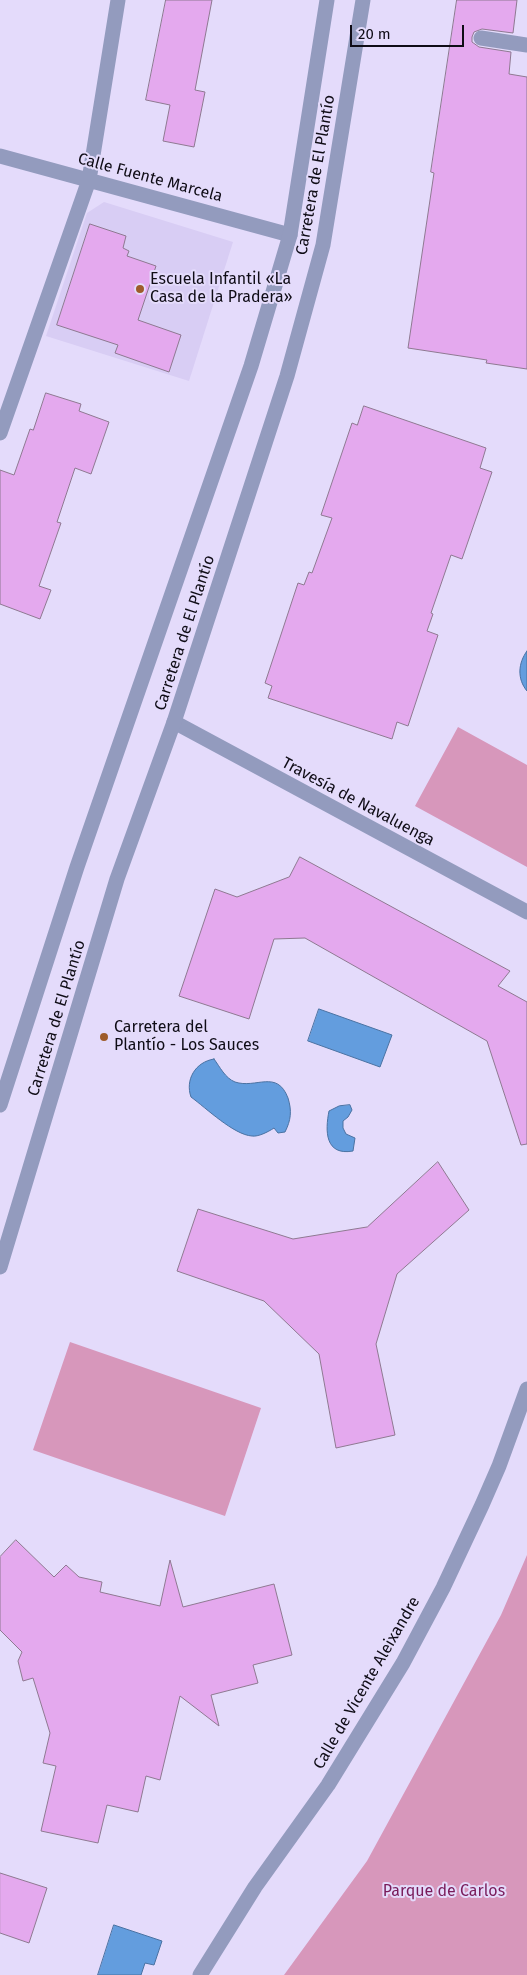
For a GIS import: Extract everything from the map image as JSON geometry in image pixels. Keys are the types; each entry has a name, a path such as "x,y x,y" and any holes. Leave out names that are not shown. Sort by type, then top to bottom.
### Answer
{"street":[{"path":"0,433 89,180 118,0"},
{"name":"Carretera de El Plantío","path":"0,1105 77,867 251,366 290,235 327,0"},
{"name":"Carretera de El Plantío","path":"0,1267 117,879 174,722 287,376 324,245 363,0"},
{"path":"481,38 527,45"},
{"name":"Calle Fuente Marcela","path":"0,156 290,235"},
{"name":"Travesía de Navaluenga","path":"174,722 527,912"},
{"name":"Calle de Vicente Aleixandre","path":"200,1975 255,1887 328,1784 403,1663 443,1588 482,1505 499,1466 527,1388"}],"shaded area":[{"name":"Escuela Infantil «La Casa de la Pradera»","path":"104,202 233,242 189,381 46,336 87,213"}],"green space":[{"path":"458,727 527,765 527,867 415,806"},
{"path":"70,1342 261,1408 225,1516 33,1450"},
{"name":"Parque de Carlos","path":"527,1555 527,1975 284,1975 367,1861 501,1615"}],"water":[{"path":"527,651 527,691 520,676 520,666"},
{"path":"319,1009 392,1035 380,1067 308,1041"},
{"path":"214,1059 226,1075 235,1082 243,1084 272,1082 278,1084 283,1089 290,1107 290,1119 285,1132 278,1133 274,1128 257,1136 245,1134 229,1126 191,1097 189,1084 193,1073 202,1064"},
{"path":"350,1105 352,1110 343,1121 343,1128 346,1134 355,1138 353,1151 344,1152 332,1146 327,1134 327,1126 329,1111 339,1106"},
{"path":"114,1925 162,1941 154,1965 145,1963 141,1975 98,1975"}],"building":[{"path":"166,0 212,0 195,90 205,92 194,147 163,141 170,105 146,100"},
{"path":"457,0 517,0 513,33 482,29 474,32 472,42 479,47 511,52 509,74 527,77 527,369 486,363 487,360 408,348 434,173 431,172"},
{"path":"90,224 126,236 123,248 129,251 127,256 156,266 138,320 181,335 169,372 115,353 118,345 57,325"},
{"path":"46,393 81,404 79,411 109,422 91,474 75,468 57,522 61,523 39,586 51,590 40,619 0,604 0,470 14,475 30,429 33,430"},
{"path":"364,406 486,448 480,468 492,472 462,559 451,555 431,613 433,614 427,631 438,635 408,726 397,722 392,739 268,698 272,686 265,683 298,583 304,585 309,572 312,573 332,518 321,515 352,423 357,425"},
{"path":"300,857 510,971 498,986 527,1002 527,1144 521,1145 487,1041 305,938 274,939 249,1019 179,996 215,889 237,897 289,877"},
{"path":"438,1162 469,1210 397,1274 376,1344 395,1435 336,1448 319,1354 264,1301 177,1271 198,1209 293,1239 367,1227"},
{"path":"16,1540 54,1577 66,1565 79,1577 102,1582 100,1592 160,1606 170,1560 183,1607 274,1584 292,1655 253,1665 258,1683 211,1695 219,1726 180,1696 160,1780 146,1776 138,1812 107,1805 98,1843 41,1831 56,1766 43,1763 50,1733 33,1678 23,1681 18,1661 22,1652 0,1630 0,1557"},
{"path":"0,1873 47,1888 29,1943 0,1933"}],"place":[{"name":"Escuela Infantil «La Casa de la Pradera»","path":"140,289"},
{"name":"Carretera del Plantío - Los Sauces","path":"104,1037"}]}
